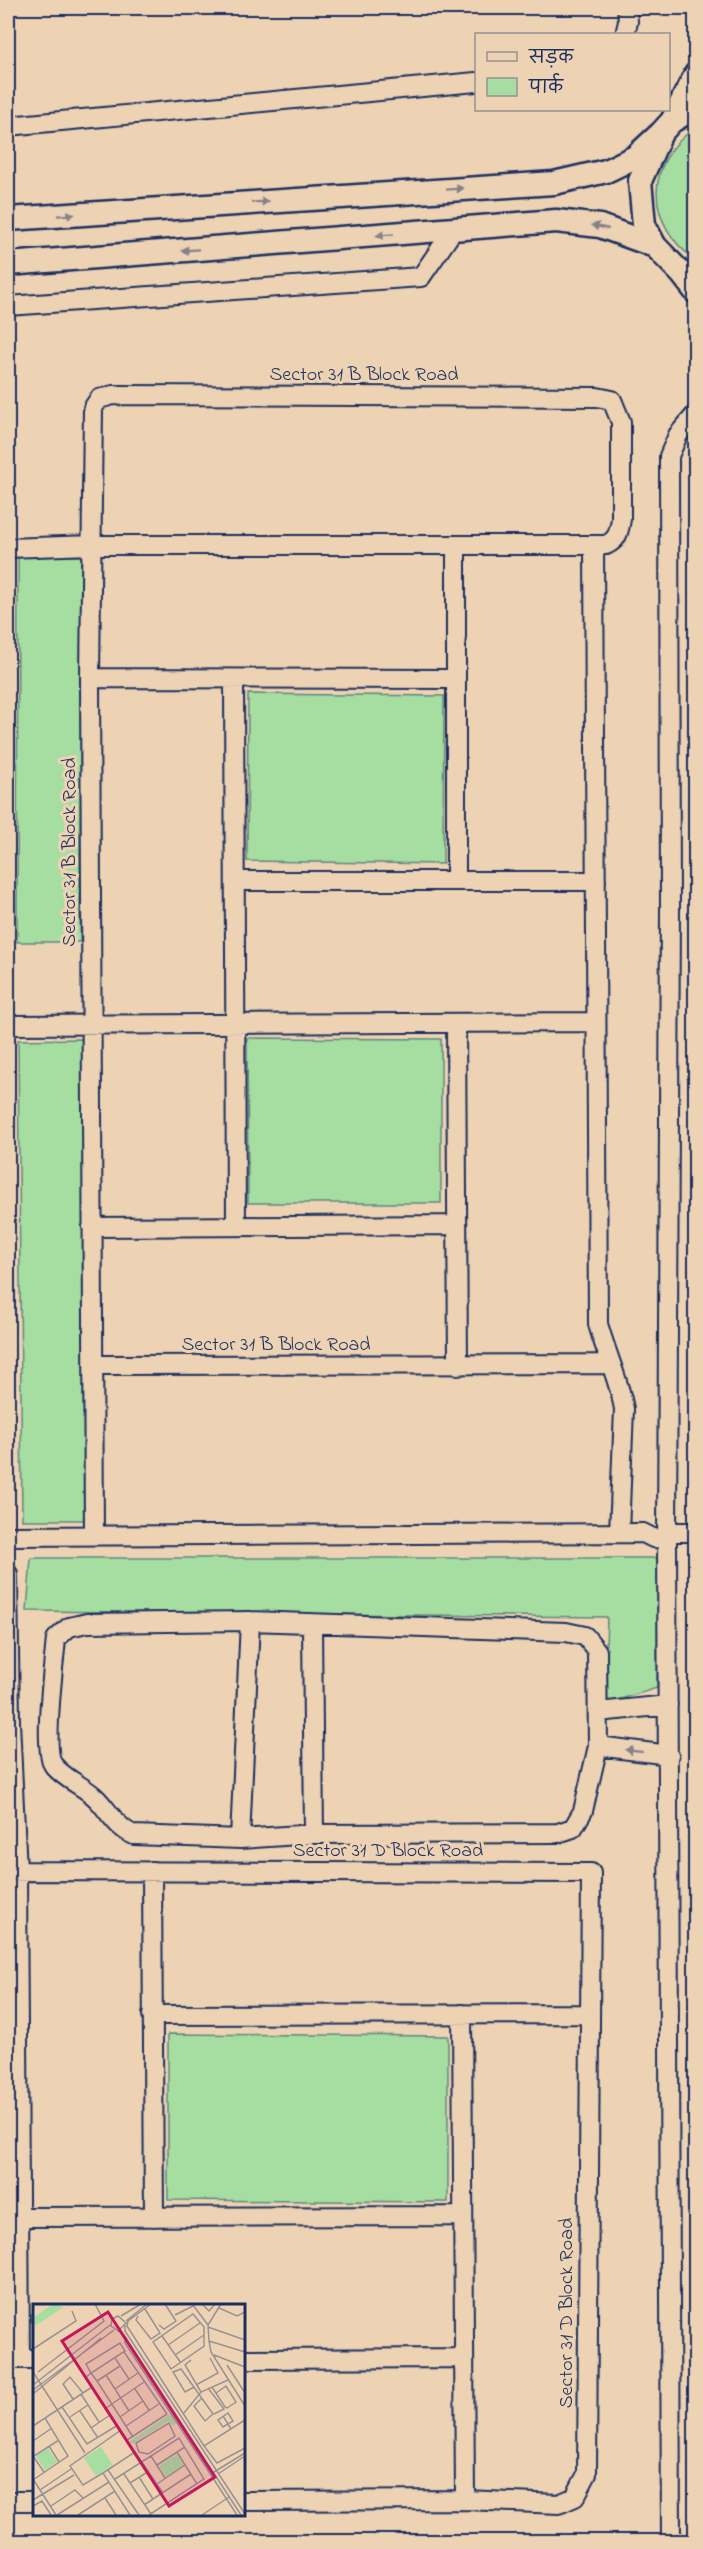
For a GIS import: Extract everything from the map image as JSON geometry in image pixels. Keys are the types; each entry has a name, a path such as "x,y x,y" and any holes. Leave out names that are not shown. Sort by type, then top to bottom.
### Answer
{"street":[{"path":"625,33 628,22 627,8"},
{"path":"696,74 666,127 640,181 644,225 655,246 689,277 696,292"},
{"path":"8,126 475,82"},
{"path":"8,219 554,183 606,171 635,157 666,127 696,107"},
{"path":"8,264 556,221 600,226 655,246"},
{"path":"8,306 421,278 454,230"},
{"name":"Sector 31 B Block Road","path":"8,548 90,545 594,546 612,543 619,533 621,519 621,422 612,400 597,397 113,395 99,399 93,408 90,545 90,678 94,1535"},
{"path":"671,2541 668,1705 669,456 678,435 696,414"},
{"path":"456,545 456,881"},
{"path":"594,546 598,1324 620,1389 624,1409 619,1533"},
{"path":"90,678 455,680"},
{"path":"234,679 236,1226"},
{"path":"235,882 596,881"},
{"path":"8,1025 596,1022"},
{"path":"456,1023 458,1366"},
{"path":"92,1227 457,1225"},
{"name":"Sector 31 B Block Road","path":"93,1365 610,1364"},
{"path":"8,1536 643,1533 653,1527 668,1533 696,1532"},
{"path":"8,1574 13,2022 21,2359"},
{"path":"240,1839 249,1621"},
{"path":"249,1621 312,1625 566,1632 585,1636 597,1651 598,1746 583,1811 573,1828 558,1833 314,1834 240,1839 126,1832 87,1789 66,1777 52,1764 48,1746 56,1639 69,1627 87,1623 249,1621"},
{"path":"312,1625 314,1834"},
{"path":"598,1712 668,1705"},
{"path":"598,1746 669,1755"},
{"name":"Sector 31 D Block Road","path":"12,1871 591,1873 587,2474 575,2497 559,2504 465,2500 244,2501"},
{"path":"152,1871 154,2217"},
{"path":"462,2014 465,2500"},
{"path":"152,2015 589,2014"},
{"path":"19,2217 463,2216"},
{"path":"244,2359 464,2358"},
{"path":"8,2501 33,2501"}],"green space":[{"path":"695,128 695,260 679,245 667,229 660,212 657,194 659,176 666,158 678,142"},
{"path":"18,555 81,556 80,942 17,942"},
{"path":"248,694 444,696 443,864 247,861"},
{"path":"247,1038 441,1039 441,1203 248,1203"},
{"path":"82,1039 86,1520 22,1520 18,1040"},
{"path":"31,1558 658,1558 657,1688 604,1704 607,1617 27,1611"},
{"path":"168,2034 448,2036 448,2202 168,2200"}]}
